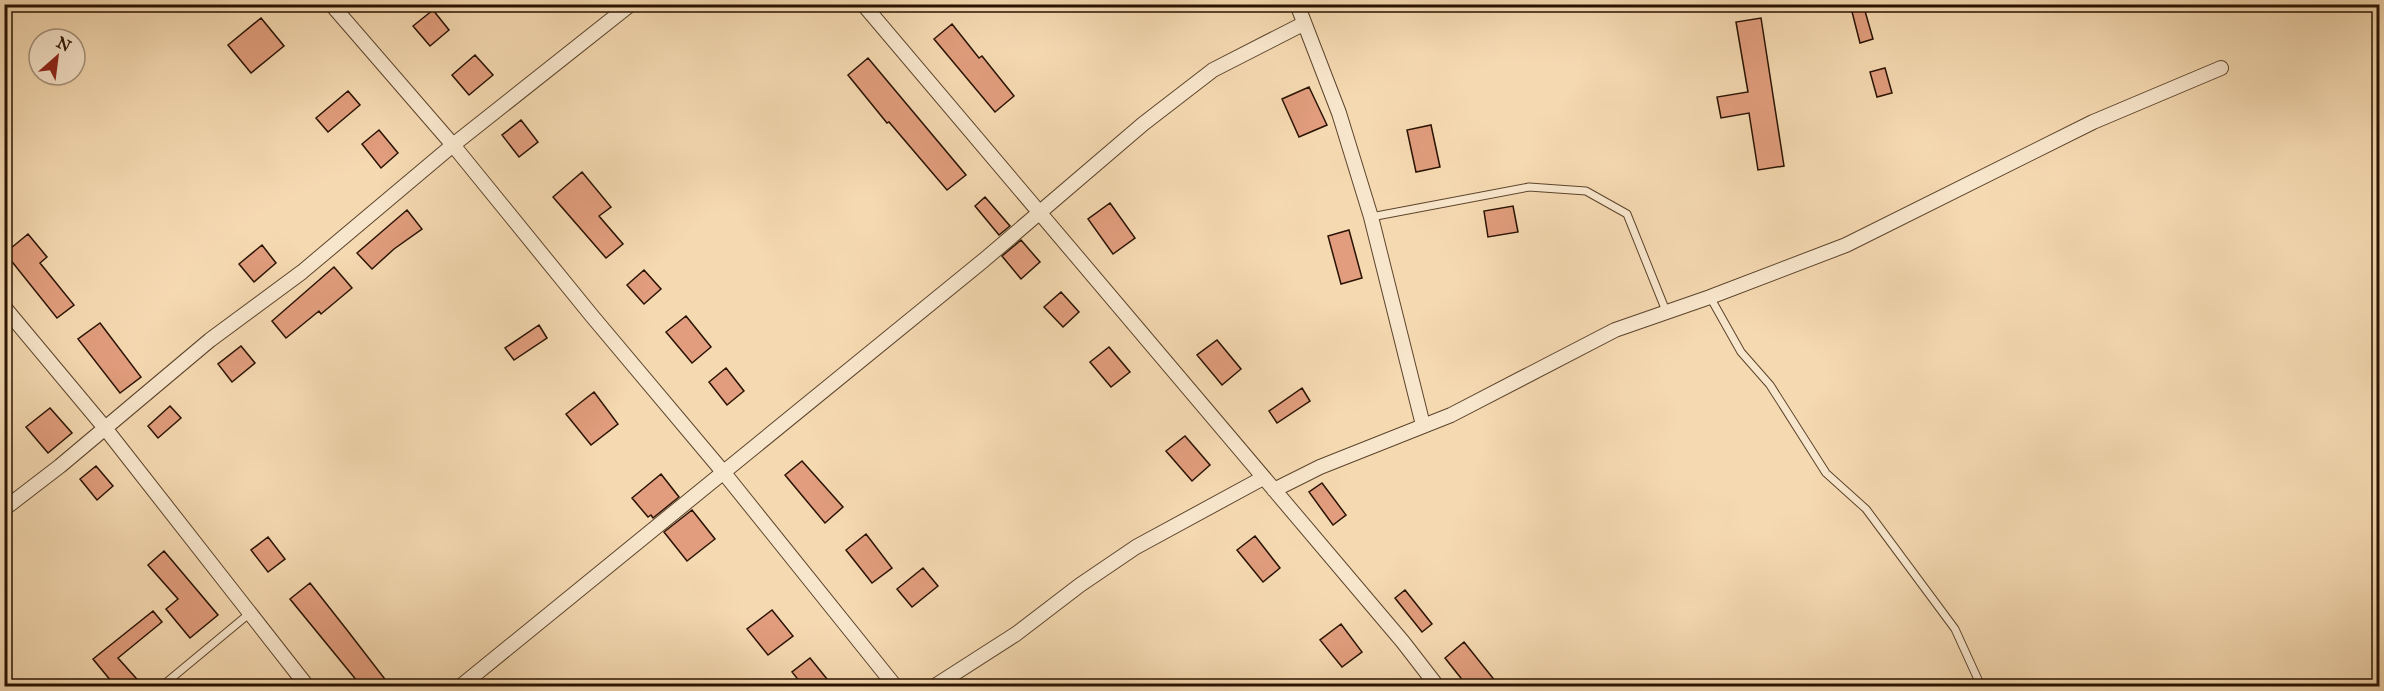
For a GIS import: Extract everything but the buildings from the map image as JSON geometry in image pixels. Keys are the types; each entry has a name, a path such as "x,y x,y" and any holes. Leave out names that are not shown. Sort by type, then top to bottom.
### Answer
{"street":[{"path":"331,4 453,145 724,473 895,687"},
{"path":"4,509 60,466 210,340 302,272 453,145 631,4"},
{"path":"863,4 1274,490 1437,687"},
{"path":"1297,4 1303,24 1340,112 1371,217 1423,425"},
{"path":"461,687 984,260 1143,124 1213,70 1303,24"},
{"path":"1274,490 1320,467 1374,447 1481,400 1616,330 1846,245 2093,122 2221,68"},
{"path":"4,307 105,428 307,687"},
{"path":"935,687 1016,634 1080,585 1136,547 1263,478"}],"lane":[{"path":"1371,217 1529,188 1586,191 1627,214 1666,311"},
{"path":"1710,297 1741,352 1770,386 1826,473 1866,509 1955,629 1981,687"},
{"path":"162,687 250,613"}]}
